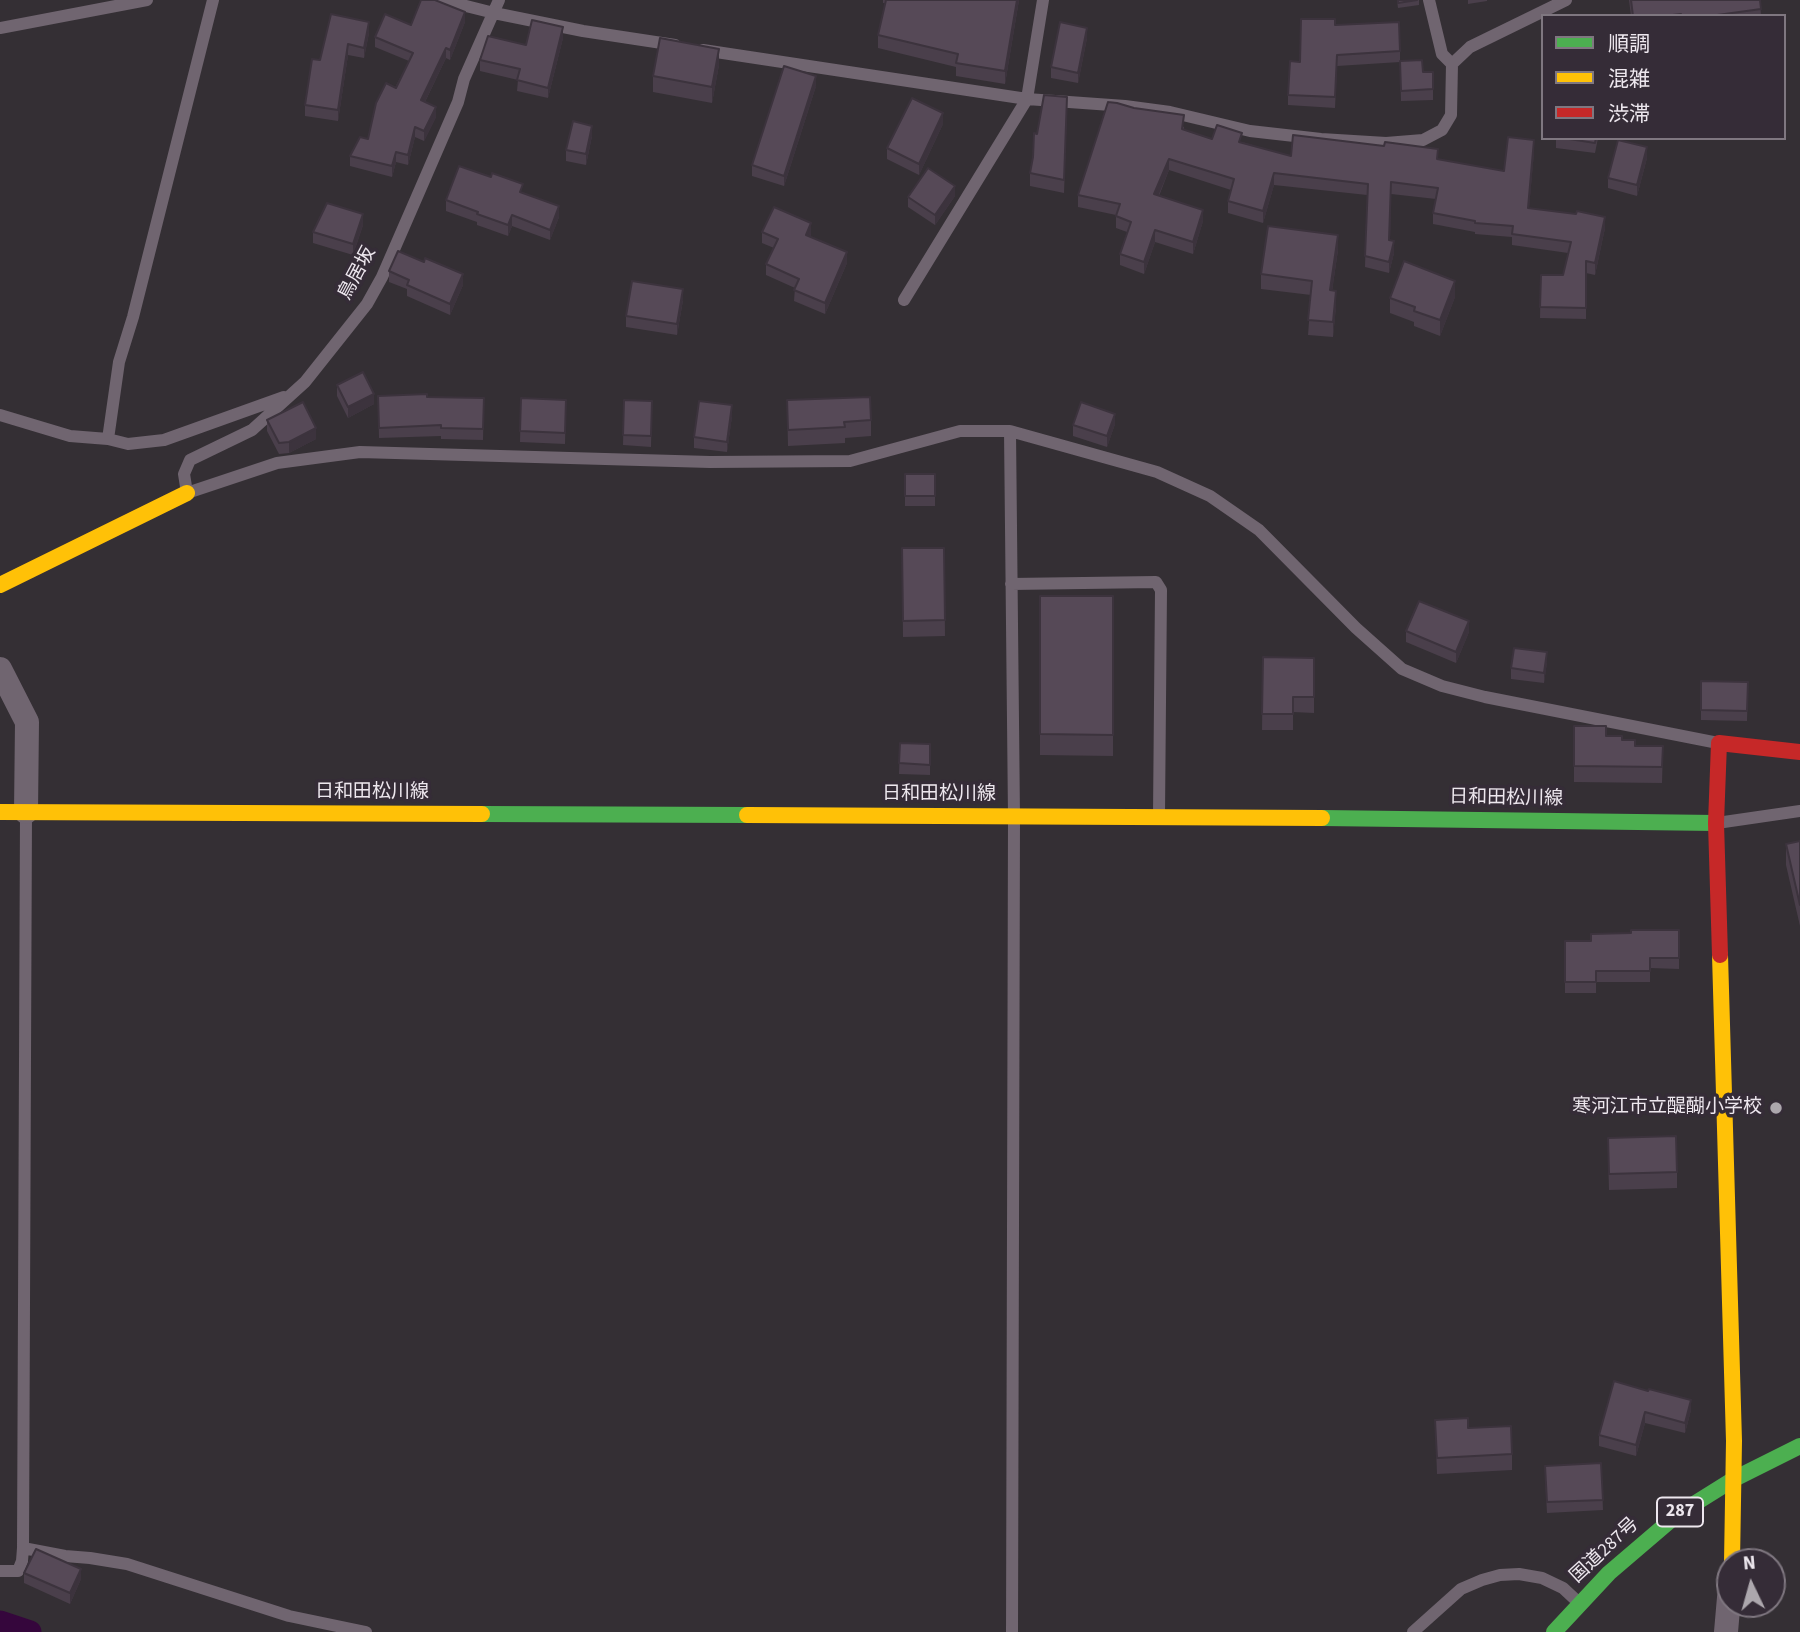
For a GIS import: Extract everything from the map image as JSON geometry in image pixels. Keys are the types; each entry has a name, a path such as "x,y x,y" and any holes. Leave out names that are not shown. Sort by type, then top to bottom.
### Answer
{"main road":[{"path":"0,585 187,493"},
{"path":"1732,1548 1734,1427 1716,823 1718,743 1800,752"},
{"name":"日和田松川線","path":"0,812 1159,816 1716,823"},
{"name":"国道287号","path":"1554,1632 1609,1573 1678,1514 1734,1479 1800,1446"}],"street":[{"path":"0,668 27,722 26,813"}],"lane":[{"path":"0,29 147,0"},
{"path":"108,439 119,362 133,317 213,0"},
{"path":"442,0 583,31 1027,99 1119,105 1250,131 1386,143 1423,140 1442,131 1451,115 1452,64 1470,47 1566,0"},
{"name":"鳥居坂","path":"187,493 184,474 190,460 252,430 305,382 367,304 382,277 419,192 499,0"},
{"path":"904,300 1027,99 1043,0"},
{"path":"1429,0 1442,54 1452,64"},
{"path":"0,415 70,436 108,439 128,444 164,440 291,394"},
{"path":"187,493 277,463 360,453 710,461 850,461 960,431 1010,431 1157,472 1210,496 1259,530 1356,628 1402,669 1442,686 1485,697 1718,743"},
{"path":"1010,431 1014,817 1012,1632"},
{"path":"1011,584 1156,582 1161,590 1159,816"},
{"path":"1716,823 1800,811"},
{"path":"0,1571 18,1571 23,1548 26,813"},
{"path":"23,1548 127,1564 289,1616 366,1632"},
{"path":"1413,1632 1461,1589 1500,1575 1519,1574 1542,1578 1563,1588 1580,1604"}],"building":[{"path":"421,0 435,0 465,12 450,50 446,48 421,100 436,107 424,131 415,127 408,155 396,152 392,166 350,156 360,137 368,139 376,103 386,83 396,88 413,53 375,37 385,14 411,25"},
{"path":"886,0 1017,0 1005,71 956,63 958,54 878,35"},
{"path":"1631,0 1760,0 1761,9 1725,14 1633,14"},
{"path":"331,14 369,22 364,48 348,44 338,110 305,105 312,59 320,60"},
{"path":"1301,19 1335,19 1335,25 1399,22 1400,51 1337,55 1335,97 1288,95 1290,61 1300,62"},
{"path":"532,20 563,27 548,88 517,80 520,69 480,60 488,36 526,45"},
{"path":"1060,22 1087,28 1078,73 1051,67"},
{"path":"660,38 719,49 712,87 653,76"},
{"path":"1422,60 1423,72 1433,72 1433,89 1401,91 1400,61"},
{"path":"784,66 816,76 784,176 752,165"},
{"path":"1044,95 1067,97 1064,180 1030,173 1034,133 1037,134"},
{"path":"912,98 943,113 919,164 887,148"},
{"path":"1108,102 1184,115 1182,129 1212,139 1217,125 1242,133 1239,142 1291,156 1293,135 1384,146 1385,142 1438,149 1437,159 1504,171 1508,137 1534,140 1528,208 1576,214 1577,211 1605,217 1595,263 1586,261 1586,308 1540,307 1541,275 1563,275 1571,242 1512,234 1513,226 1475,223 1433,213 1438,188 1391,182 1389,240 1394,241 1389,262 1365,256 1368,184 1274,173 1263,211 1228,201 1234,179 1169,159 1154,194 1203,210 1193,242 1155,230 1144,262 1120,254 1131,222 1116,216 1120,204 1078,195"},
{"path":"573,121 592,126 586,154 566,150"},
{"path":"1618,140 1647,147 1637,185 1608,178"},
{"path":"459,166 491,177 492,173 523,184 520,192 559,206 550,230 512,215 508,225 446,200"},
{"path":"928,168 955,186 935,215 908,197"},
{"path":"327,203 363,214 353,244 313,232"},
{"path":"774,207 811,223 806,235 847,252 825,303 794,290 799,279 766,264 778,239 762,232"},
{"path":"1268,226 1338,235 1330,290 1336,291 1333,322 1308,320 1312,281 1261,274"},
{"path":"398,251 424,262 425,258 463,274 450,304 407,285 409,280 389,271"},
{"path":"1404,261 1455,281 1440,320 1414,311 1415,307 1390,298"},
{"path":"632,281 683,289 677,324 626,316"},
{"path":"363,372 374,394 348,407 337,385"},
{"path":"427,394 427,397 484,398 483,429 441,428 441,425 379,428 378,396"},
{"path":"870,397 871,420 844,422 845,427 788,430 787,400"},
{"path":"521,398 566,400 565,433 520,431"},
{"path":"624,400 652,401 651,436 623,435"},
{"path":"699,401 732,405 727,442 694,437"},
{"path":"303,402 316,428 289,442 279,443 267,420"},
{"path":"1081,402 1115,414 1107,436 1073,425"},
{"path":"905,474 935,474 935,496 905,496"},
{"path":"902,548 944,548 945,620 903,621"},
{"path":"1040,596 1113,596 1113,735 1040,734"},
{"path":"1419,601 1469,621 1456,652 1406,631"},
{"path":"1514,648 1547,652 1544,673 1511,668"},
{"path":"1263,657 1314,658 1314,697 1293,697 1293,714 1262,714"},
{"path":"1701,681 1748,682 1747,711 1701,710"},
{"path":"1574,726 1606,726 1606,736 1622,736 1622,740 1635,740 1635,746 1663,746 1662,767 1574,766"},
{"path":"900,743 930,744 930,765 899,763"},
{"path":"1800,841 1800,905 1786,844"},
{"path":"1631,930 1679,930 1679,958 1650,958 1650,971 1596,971 1596,982 1565,982 1565,941 1591,941 1591,934 1631,933"},
{"path":"1676,1136 1677,1172 1609,1174 1608,1138"},
{"path":"1614,1381 1691,1400 1685,1423 1645,1412 1636,1445 1599,1435"},
{"path":"1468,1418 1468,1428 1511,1426 1512,1454 1437,1458 1435,1420"},
{"path":"1601,1463 1603,1500 1547,1502 1545,1466"},
{"path":"36,1549 81,1569 70,1593 24,1573"}],"waterway":[{"path":"0,1622 30,1632"}],"traffic: fast":[{"path":"482,814 747,815"},
{"path":"1322,818 1716,823"},
{"path":"1554,1632 1609,1573 1678,1514 1734,1479 1800,1446"}],"traffic: slow":[{"path":"0,585 187,493"},
{"path":"0,812 482,814"},
{"path":"747,815 1322,818"},
{"path":"1720,955 1734,1441 1732,1548"}],"traffic: jam":[{"path":"1720,955 1716,823 1719,743 1800,752"}],"place":[{"name":"寒河江市立醍醐小学校","path":"1776,1108"}]}
